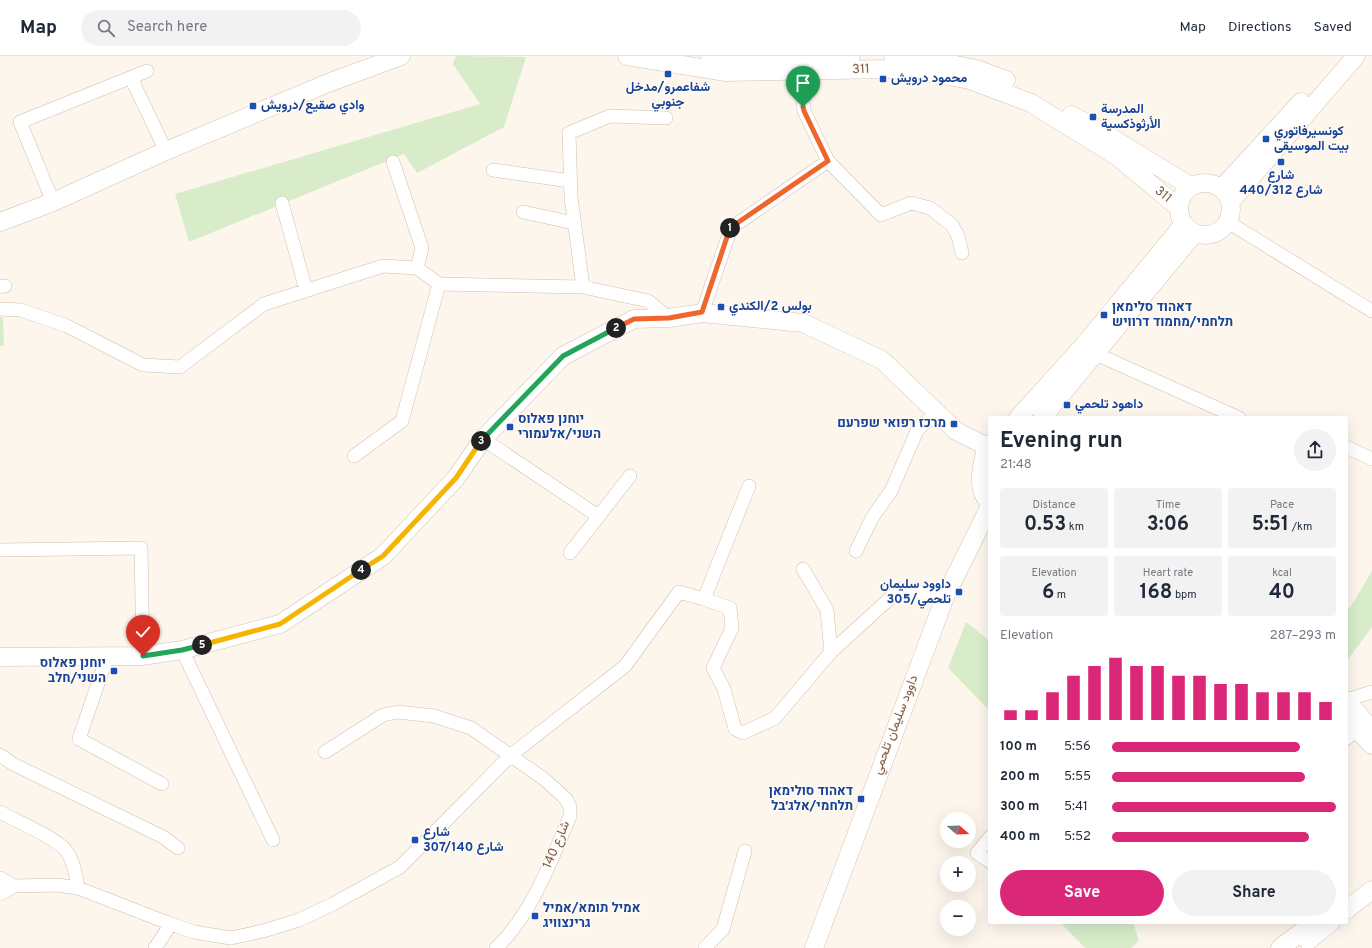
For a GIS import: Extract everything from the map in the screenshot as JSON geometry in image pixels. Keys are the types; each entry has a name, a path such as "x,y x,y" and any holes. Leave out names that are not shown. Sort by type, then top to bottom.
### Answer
{"street":[{"path":"0,222 53,202 166,151 328,83 402,56"},
{"name":"311","path":"627,56 726,72 800,72 889,69 926,72 970,80 1031,103 1118,157 1178,207"},
{"name":"311","path":"720,57 851,56"},
{"name":"311","path":"893,56 935,60 976,68 1012,83 1104,132 1190,186"},
{"path":"1226,195 1343,56"},
{"path":"1226,195 1356,56"},
{"path":"53,202 20,122 147,71"},
{"path":"800,72 804,111 828,161 882,215 911,202 930,208 952,225 958,236 962,252"},
{"path":"131,78 166,151"},
{"path":"583,287 570,182 569,134 610,116 666,118"},
{"path":"702,312 731,228 828,161"},
{"path":"393,162 422,248 417,268"},
{"path":"493,170 570,182"},
{"path":"1204,182 1214,184 1226,195 1231,214 1228,222 1221,230 1213,234 1204,236 1189,229 1179,216 1178,207 1184,193 1190,186 1204,182"},
{"path":"282,203 306,290"},
{"path":"523,212 574,223"},
{"path":"1228,222 1369,306"},
{"path":"1044,416 1096,354 1189,229"},
{"path":"1020,416 1189,229"},
{"path":"0,309 21,310 67,326 143,365 180,367 264,304 383,266 417,268 439,284 583,287 648,301 669,318"},
{"path":"354,456 402,421 439,284"},
{"path":"0,657 143,656 182,650 280,624 383,556 456,478 483,439 563,356 634,319 669,318 702,312 803,323 882,360 956,431 988,445 981,480 982,491 988,501"},
{"path":"1096,354 1235,416"},
{"path":"856,551 872,518 891,491 917,431 922,424 938,414"},
{"path":"483,439 598,516"},
{"path":"1348,448 1372,459"},
{"path":"570,553 630,476"},
{"path":"704,599 749,486"},
{"name":"داوود سليمان تلحمي","path":"814,948 945,597 988,510"},
{"path":"0,550 141,548 143,656"},
{"path":"803,569 827,610 831,652"},
{"path":"0,894 14,886 58,885 78,888 171,924 227,943 299,920 333,904 400,867 510,756 625,666 679,592 730,608 732,628 713,668 724,689 735,729 743,733 775,718 831,652 900,589 945,597"},
{"path":"182,650 273,840"},
{"path":"106,657 79,739 162,784"},
{"path":"1372,692 1352,719 1372,744"},
{"name":"شارع 140","path":"325,752 383,715 398,712 434,716 471,728 490,740 510,756 544,779 566,800 570,807 570,816 558,846 527,909 502,946"},
{"path":"0,755 13,764 163,837 178,848"},
{"path":"0,812 52,840 67,851 74,867 78,888"},
{"path":"988,839 977,853 988,861"},
{"path":"705,948 723,929 745,850"},
{"path":"1348,895 1372,877"},
{"path":"0,878 14,886"},
{"path":"1348,908 1372,890"},
{"path":"155,948 171,924"},
{"path":"1280,948 1312,924"},
{"path":"1300,948 1329,924"}],"green space":[{"path":"456,56 526,57 504,127 417,173 404,154 189,242 175,194 480,104 453,64"},
{"path":"0,317 3,317 4,346 0,346"},
{"path":"1372,571 1372,627 1348,659 1348,607 1350,608"},
{"path":"966,622 988,639 988,709 948,668"},
{"path":"1062,924 1134,924 1139,941 1131,948 1085,948"}],"place":[{"name":"شفاعمرو/مدخل جنوبي","path":"668,74"},
{"name":"محمود درويش","path":"883,79"},
{"name":"وادي صقيع/درويش","path":"253,106"},
{"name":"المدرسة الأرثوذكسية","path":"1093,117"},
{"name":"كونسيرفاتوري بيت الموسيقى","path":"1266,139"},
{"name":"شارع 440/شارع 312","path":"1281,162"},
{"name":"بولس 2/الكندي","path":"721,307"},
{"name":"דאהוד סלימאן תלחמי/מחמוד דרוויש","path":"1104,315"},
{"name":"داهود تلحمي","path":"1067,405"},
{"name":"מרכז רפואי שפרעם","path":"954,424"},
{"name":"יוחנן פאלוס השני/אלעמורי","path":"510,427"},
{"name":"داوود سليمان تلحمي/305","path":"959,592"},
{"name":"יוחנן פאלוס השני/חלב","path":"114,671"},
{"name":"דאהוד סולימאן תלחמי/אלג׳בל","path":"861,799"},
{"name":"شارع 307/شارع 140","path":"415,840"},
{"name":"אמיל תומא/אמיל גרינצוויג","path":"535,916"}],"route":[{"path":"143,656 182,650 280,624 383,556 456,478 483,439 563,356 634,319 669,318 702,312 731,228 828,161 803,107"}]}
